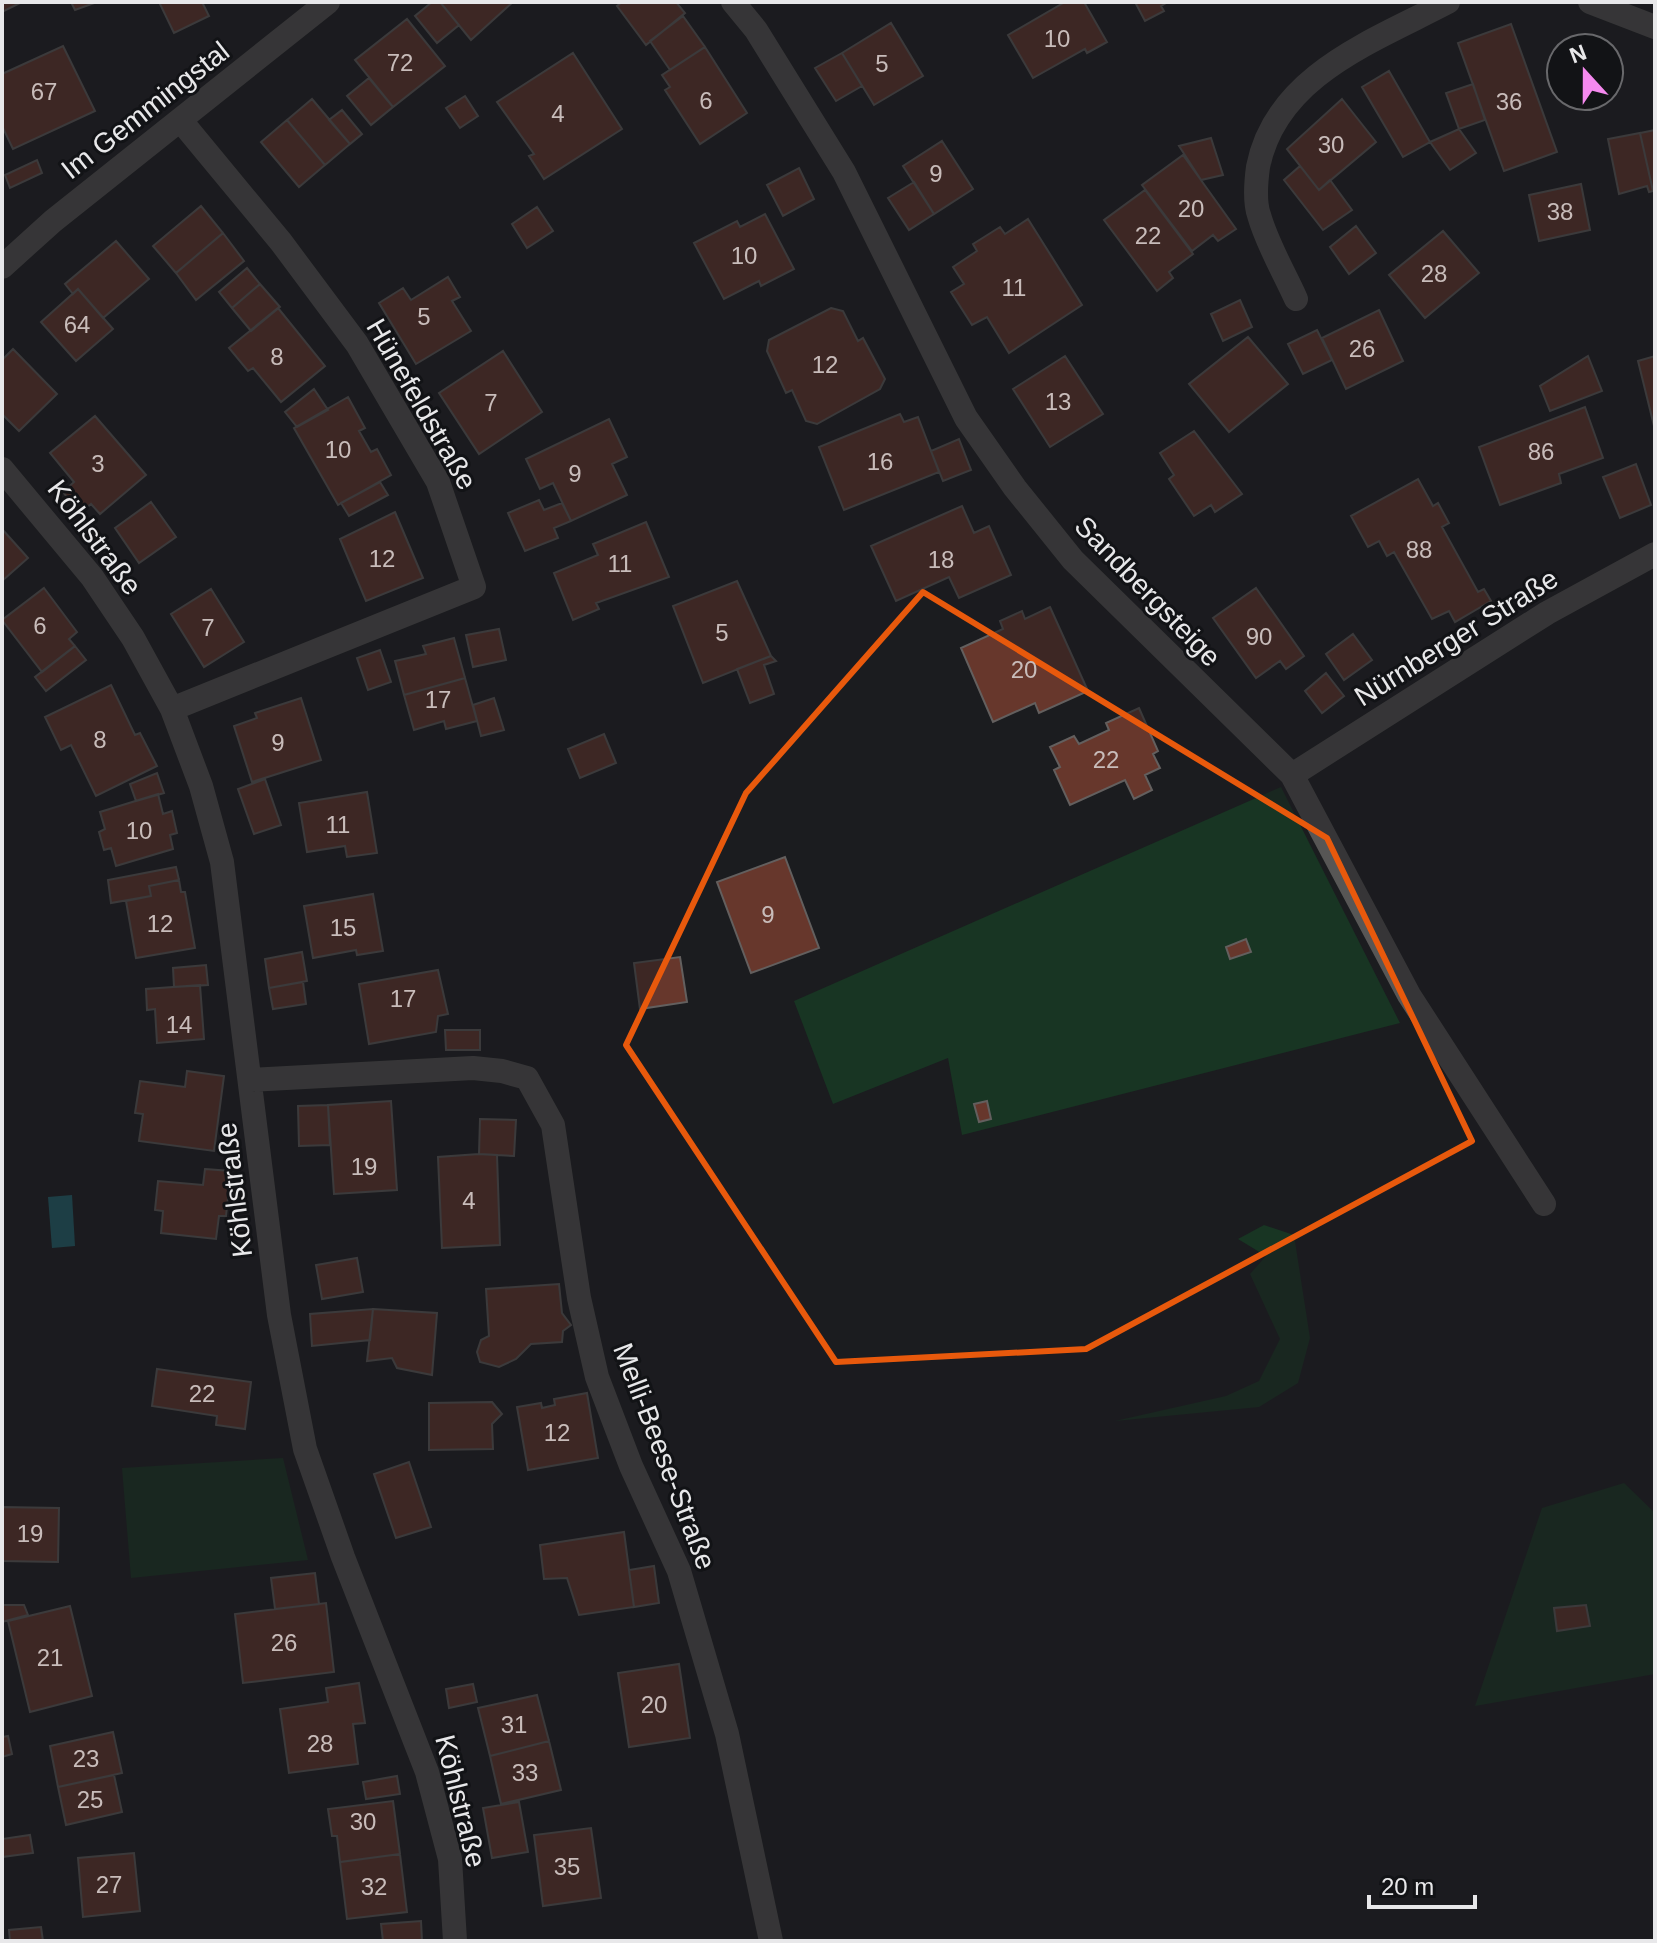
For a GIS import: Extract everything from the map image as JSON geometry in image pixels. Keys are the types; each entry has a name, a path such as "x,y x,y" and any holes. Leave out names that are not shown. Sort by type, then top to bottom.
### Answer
{"street":[{"name":"Im Gemmingstal","path":"2,267 53,221 328,2"},
{"name":"Sandbergsteige","path":"733,2 756,30 844,172 966,418 1015,488 1073,560 1292,775 1409,995 1544,1204"},
{"path":"1296,299 1258,214 1256,182 1262,147 1281,112 1307,82 1336,61 1448,2"},
{"path":"1590,2 1655,27"},
{"name":"Hünefeldstraße","path":"172,709 474,587 438,482 357,344 281,242 181,121"},
{"name":"Köhlstraße","path":"2,469 92,577 133,638 172,709 201,786 222,862 279,1315 305,1449 343,1557 427,1772 450,1859 455,1941"},
{"name":"Nürnberger Straße","path":"1292,775 1547,613 1655,554"},
{"name":"Melli-Beese-Straße","path":"251,1080 473,1068 527,1078 553,1125 579,1298 597,1377 631,1466 679,1571 727,1734 771,1941"}],"highlighted area":[{"path":"923,592 1327,838 1472,1141 1086,1349 836,1362 626,1045 746,793"}],"green space":[{"path":"1281,787 1400,1023 962,1135 948,1058 833,1104 794,1001"},
{"path":"1264,1225 1294,1235 1310,1338 1298,1383 1259,1407 1115,1421 1226,1396 1259,1381 1280,1339 1250,1274 1266,1256 1238,1239"},
{"path":"283,1458 308,1560 131,1578 122,1468"},
{"path":"1624,1483 1655,1513 1655,1674 1475,1706 1542,1508"}],"water":[{"path":"72,1195 75,1246 52,1248 48,1197"}],"building":[{"path":"2,2 22,2 2,12"},
{"path":"71,2 97,2 75,10"},
{"path":"159,2 202,2 209,16 174,33"},
{"path":"432,2 440,2 459,25 437,43 415,16"},
{"path":"440,2 513,2 471,40"},
{"path":"622,2 676,2 685,13 646,45 617,6"},
{"path":"1065,2 1084,2 1107,42 1087,53 1085,49 1033,78 1008,35"},
{"path":"1135,2 1168,2 1161,6 1164,11 1145,21"},
{"path":"683,16 705,47 670,70 650,41"},
{"path":"407,19 445,66 393,107 355,60"},
{"path":"891,23 923,76 874,105 842,53"},
{"path":"1511,24 1557,152 1504,171 1458,43"},
{"path":"63,46 95,111 13,149 2,126 2,74"},
{"path":"705,47 747,113 700,144 665,90 670,87 662,75"},
{"path":"573,53 622,129 544,179 529,156 534,154 497,102"},
{"path":"842,53 862,86 836,101 815,68"},
{"path":"1389,71 1430,142 1403,157 1362,87"},
{"path":"369,78 393,107 371,125 347,96"},
{"path":"1473,84 1485,120 1459,129 1446,93"},
{"path":"465,96 478,116 460,128 446,108"},
{"path":"312,99 350,144 325,165 287,120"},
{"path":"1342,99 1376,142 1319,190 1287,149"},
{"path":"342,110 362,134 350,144 329,120"},
{"path":"287,120 325,165 299,187 261,142"},
{"path":"1459,129 1476,153 1450,170 1430,142"},
{"path":"1655,130 1655,191 1653,191 1640,133"},
{"path":"1640,133 1653,191 1649,192 1647,186 1619,194 1608,139"},
{"path":"1211,138 1223,175 1201,180 1179,146"},
{"path":"942,141 973,189 934,214 903,166"},
{"path":"1183,155 1236,229 1218,241 1213,235 1192,251 1142,185"},
{"path":"37,160 42,173 10,188 5,175"},
{"path":"1300,166 1319,190 1330,180 1352,210 1323,230 1284,180"},
{"path":"799,168 814,199 783,216 767,185"},
{"path":"914,182 934,214 909,230 888,198"},
{"path":"1581,184 1590,230 1539,241 1529,195"},
{"path":"1145,190 1193,254 1169,272 1173,278 1157,291 1104,220"},
{"path":"201,206 223,233 176,273 153,246"},
{"path":"537,207 553,231 527,248 512,224"},
{"path":"765,214 794,269 761,286 759,281 724,299 694,243 737,221 740,227"},
{"path":"1028,219 1082,305 1009,353 987,317 972,325 951,292 964,284 953,267 977,251 973,244 1000,227 1005,234"},
{"path":"1356,226 1376,253 1349,274 1330,247"},
{"path":"1443,231 1479,273 1425,318 1389,275"},
{"path":"223,233 244,261 196,300 176,273"},
{"path":"116,241 149,279 103,318 78,289 73,294 65,284"},
{"path":"247,268 260,284 232,308 219,292"},
{"path":"448,277 460,297 452,301 471,331 416,364 379,303 403,288 411,300"},
{"path":"260,284 280,307 251,331 232,308"},
{"path":"78,289 113,329 76,361 41,322"},
{"path":"1240,300 1252,327 1223,341 1211,314"},
{"path":"278,308 325,366 281,402 253,368 248,371 229,348"},
{"path":"831,308 843,311 858,341 863,338 885,379 880,389 817,424 806,421 792,390 786,393 767,351 769,340"},
{"path":"1379,310 1403,361 1346,389 1322,338"},
{"path":"1317,330 1332,360 1303,374 1288,344"},
{"path":"1248,337 1288,384 1229,432 1189,384"},
{"path":"13,349 57,394 19,431 2,414 2,360"},
{"path":"503,351 542,412 479,454 439,393"},
{"path":"1065,356 1103,414 1050,447 1013,389"},
{"path":"1588,356 1602,391 1550,411 1540,386"},
{"path":"1655,356 1655,430 1638,361"},
{"path":"314,389 328,410 297,427 285,412"},
{"path":"348,397 365,428 359,431 371,452 377,449 391,475 338,505 294,428"},
{"path":"1585,407 1603,458 1559,474 1561,483 1500,505 1479,447"},
{"path":"900,414 904,422 918,417 939,472 844,510 819,447"},
{"path":"95,416 146,475 100,514 91,504 80,513 63,492 74,482 50,453"},
{"path":"609,419 627,457 612,464 627,495 571,521 553,483 540,489 526,459"},
{"path":"1194,431 1242,494 1215,512 1211,505 1194,516 1169,479 1174,475 1160,453"},
{"path":"959,439 971,470 943,481 931,451"},
{"path":"1636,464 1651,505 1620,518 1603,477"},
{"path":"1418,479 1433,506 1438,503 1449,523 1442,527 1478,592 1484,589 1491,601 1455,622 1449,611 1432,619 1394,552 1387,556 1379,541 1368,547 1351,516"},
{"path":"380,482 388,495 349,516 341,503"},
{"path":"539,500 544,510 562,503 571,521 554,528 558,538 525,551 508,513"},
{"path":"151,502 176,537 139,563 115,528"},
{"path":"962,506 974,533 989,526 1011,575 959,598 949,577 896,601 871,546"},
{"path":"395,512 423,578 366,601 340,539"},
{"path":"646,522 669,577 596,603 599,609 573,620 554,573 598,555 593,544"},
{"path":"2,529 28,558 2,581"},
{"path":"737,581 771,656 703,683 673,606"},
{"path":"44,588 77,632 69,639 75,646 42,672 2,620"},
{"path":"1256,588 1304,656 1286,669 1280,661 1256,678 1213,618"},
{"path":"211,589 244,642 204,667 171,614"},
{"path":"1050,607 1088,691 1039,713 1035,703 993,722 961,648 1003,629 1000,621 1022,611 1025,619"},
{"path":"499,629 506,660 473,667 466,635"},
{"path":"1353,634 1372,660 1344,680 1326,654"},
{"path":"454,638 465,678 404,695 395,661 426,654 423,646"},
{"path":"75,646 86,660 46,691 35,677"},
{"path":"380,650 391,682 368,690 357,658"},
{"path":"771,656 776,661 764,665 774,694 750,703 737,669"},
{"path":"1326,673 1344,696 1322,713 1305,691"},
{"path":"465,678 477,721 446,729 444,721 414,730 404,695"},
{"path":"111,685 135,735 140,733 157,766 96,796 71,745 61,750 45,717"},
{"path":"301,698 321,760 252,782 234,726 257,718 255,713"},
{"path":"494,698 504,730 481,736 473,705"},
{"path":"1139,708 1158,751 1153,754 1160,768 1145,775 1152,790 1134,799 1125,780 1070,805 1054,770 1060,767 1050,747 1074,736 1079,744 1109,730 1106,723"},
{"path":"604,734 616,763 580,778 568,749"},
{"path":"157,773 164,793 136,801 130,784"},
{"path":"265,779 281,825 254,834 238,789"},
{"path":"367,792 377,853 347,857 345,846 307,852 299,803"},
{"path":"158,794 163,814 172,811 177,833 170,835 173,849 116,866 111,848 104,850 99,832 105,829 100,812"},
{"path":"785,857 819,948 751,973 717,882"},
{"path":"176,867 179,880 149,886 151,896 111,903 108,880"},
{"path":"179,880 181,892 185,892 195,948 136,958 126,901 151,896 149,886"},
{"path":"373,894 383,951 357,955 356,950 313,958 304,906"},
{"path":"1246,939 1251,952 1230,959 1226,947"},
{"path":"302,952 307,981 269,988 265,959"},
{"path":"680,957 687,1002 640,1009 634,963"},
{"path":"206,965 208,985 174,987 173,968"},
{"path":"438,970 448,1014 438,1016 436,1032 369,1044 359,984"},
{"path":"303,982 306,1004 273,1009 269,988"},
{"path":"200,985 204,1039 157,1043 155,1009 147,1010 146,989"},
{"path":"445,1030 480,1030 480,1050 446,1050"},
{"path":"187,1071 224,1076 214,1151 139,1141 143,1114 135,1113 140,1081 185,1087"},
{"path":"391,1101 397,1190 334,1194 328,1105"},
{"path":"987,1101 991,1119 979,1122 974,1104"},
{"path":"328,1105 330,1145 299,1146 298,1106"},
{"path":"480,1119 516,1120 514,1156 479,1154"},
{"path":"497,1155 500,1245 442,1248 438,1157"},
{"path":"205,1169 231,1171 226,1216 219,1216 216,1239 161,1233 163,1211 155,1210 158,1181 203,1185"},
{"path":"357,1258 363,1292 322,1299 316,1265"},
{"path":"559,1284 562,1313 571,1325 563,1331 562,1342 531,1344 516,1359 499,1367 480,1362 477,1352 481,1340 489,1336 486,1289"},
{"path":"373,1309 437,1313 432,1375 397,1368 392,1358 367,1361"},
{"path":"373,1309 370,1340 312,1346 310,1314"},
{"path":"157,1369 251,1382 245,1429 216,1425 217,1416 152,1406"},
{"path":"587,1393 598,1458 528,1470 517,1407 541,1403 542,1408 555,1405 554,1399"},
{"path":"492,1402 502,1414 492,1424 493,1449 429,1450 429,1403"},
{"path":"409,1462 431,1527 396,1538 374,1474"},
{"path":"2,1507 59,1508 58,1562 2,1561"},
{"path":"624,1532 634,1607 579,1615 567,1578 544,1579 540,1545"},
{"path":"654,1566 659,1603 634,1607 629,1570"},
{"path":"315,1573 319,1604 275,1609 271,1578"},
{"path":"326,1603 334,1672 243,1683 235,1614"},
{"path":"2,1605 24,1605 28,1615 2,1622"},
{"path":"1586,1605 1590,1626 1557,1631 1554,1608"},
{"path":"70,1606 92,1696 30,1712 8,1621"},
{"path":"679,1664 690,1738 629,1747 618,1673"},
{"path":"359,1683 365,1723 353,1724 358,1764 289,1773 280,1709 328,1702 326,1688"},
{"path":"473,1684 477,1702 449,1708 446,1689"},
{"path":"537,1695 549,1741 490,1756 478,1708"},
{"path":"113,1732 122,1773 58,1787 50,1746"},
{"path":"8,1736 12,1754 2,1757 2,1737"},
{"path":"549,1741 561,1790 501,1804 490,1756"},
{"path":"114,1775 122,1812 66,1825 58,1787"},
{"path":"397,1776 400,1794 366,1799 363,1782"},
{"path":"393,1801 400,1854 340,1862 337,1836 332,1836 328,1809"},
{"path":"519,1802 528,1852 492,1858 483,1808"},
{"path":"591,1828 601,1898 543,1906 534,1835"},
{"path":"30,1835 33,1853 2,1857 2,1839"},
{"path":"134,1853 140,1911 83,1917 78,1858"},
{"path":"400,1854 407,1912 347,1919 340,1862"},
{"path":"421,1921 422,1941 383,1941 381,1924"},
{"path":"41,1927 43,1941 10,1941 9,1930"}]}
